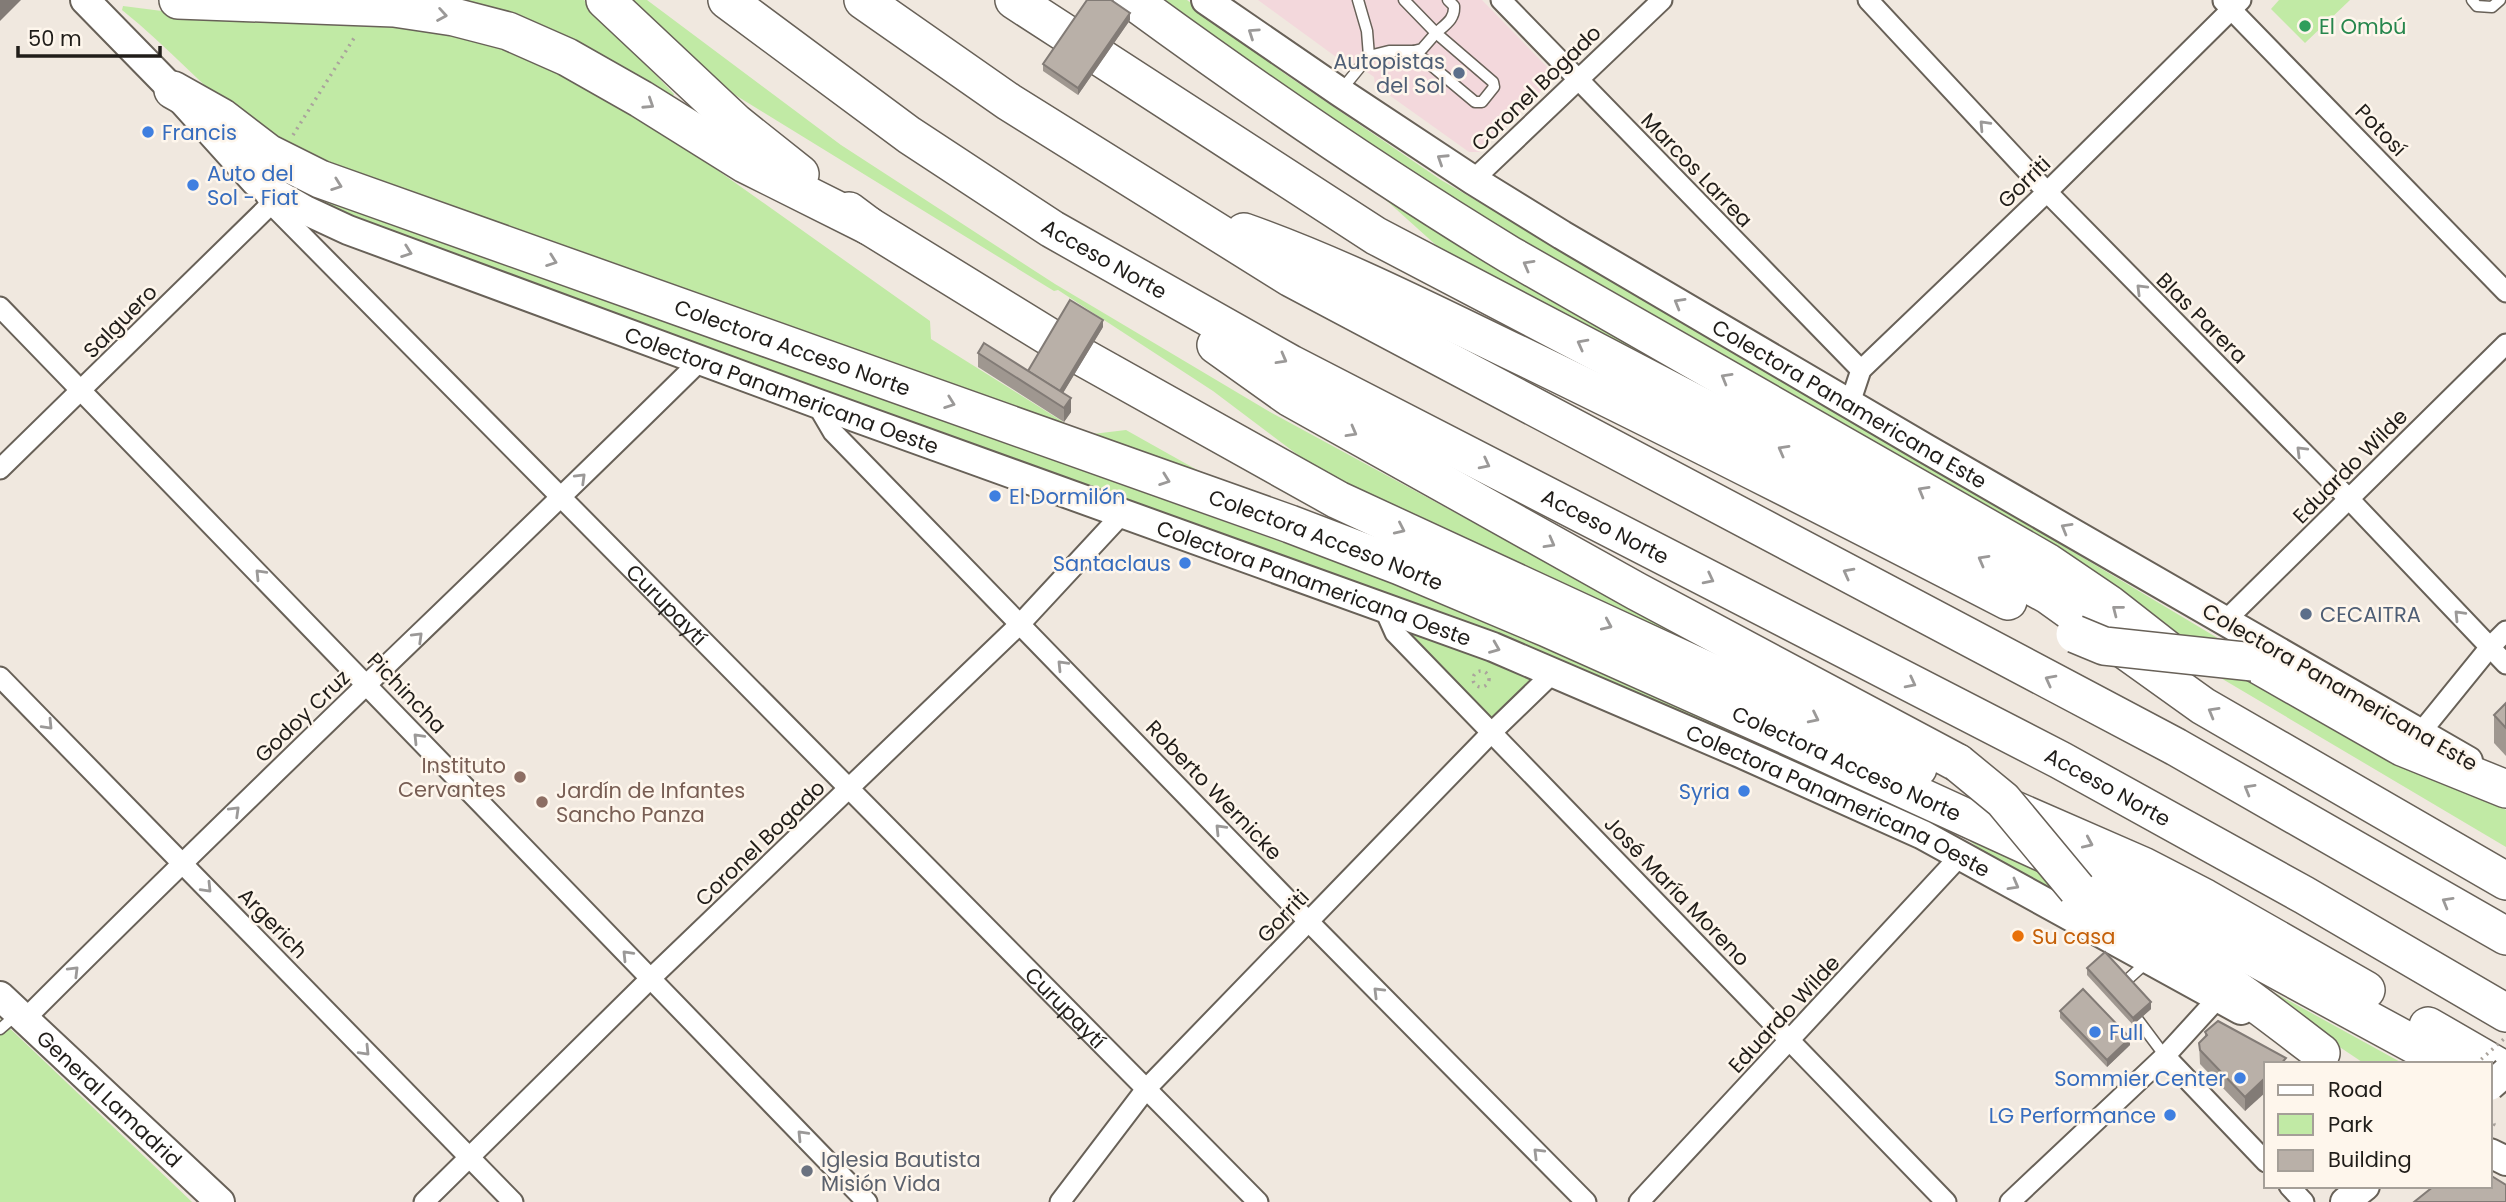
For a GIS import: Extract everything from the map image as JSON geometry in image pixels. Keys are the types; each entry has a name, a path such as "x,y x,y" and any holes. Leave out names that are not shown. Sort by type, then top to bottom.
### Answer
{"highway":[{"path":"178,0 371,6 428,12 508,31 547,47 610,81 745,164 869,226 1051,338"},
{"path":"605,0 736,123 869,226"},
{"name":"Acceso Norte","path":"727,0 909,135 1052,229 1290,364 2060,760 2304,895 2506,1013"},
{"path":"863,0 1009,102 1291,278 2176,747 2506,936"},
{"path":"1132,0 1364,164 1427,205 2047,562 2109,604 2202,677 2506,855"},
{"path":"1014,1 1068,35"},
{"path":"1103,59 1377,236 1771,443 2048,596 2203,706 2506,881"},
{"name":"Colectora Acceso Norte","path":"173,90 221,117 268,153 320,179 1290,524 1400,566 1535,623 1786,734 2159,906 2446,1062"},
{"path":"1185,212 1301,252 1413,304 1702,443 2052,624 2104,646 2253,662 2402,747 2506,787"},
{"path":"1052,229 1290,397 1636,591 1958,763 2003,800 2077,889 2248,996 2330,1058"},
{"path":"1084,358 1338,500 1934,775 2164,877 2489,1062"}],"street":[{"name":"Curupaytí","path":"85,0 173,90 263,193 560,499 1258,1202"},
{"name":"Colectora Panamericana Este","path":"1206,0 1339,92 1574,242 2421,732 2506,787"},
{"name":"Marcos Larrea","path":"1501,0 1861,370"},
{"name":"Coronel Bogado","path":"1473,180 1662,0"},
{"name":"Blas Parera","path":"1868,0 2047,192 2506,664"},
{"name":"Gorriti","path":"1850,403 1861,370 2047,192 2232,3"},
{"name":"Potosí","path":"2232,3 2506,292"},
{"name":"Colectora Panamericana Oeste","path":"263,193 348,230 1493,647 1923,835 2330,1058"},
{"name":"Salguero","path":"0,469 81,391 263,193"},
{"name":"Pichincha","path":"0,307 867,1202"},
{"name":"Eduardo Wilde","path":"2226,620 2506,344"},
{"name":"Godoy Cruz","path":"11,1014 182,862 701,360"},
{"name":"Roberto Wernicke","path":"817,403 833,432 1309,922 1586,1202"},
{"name":"Coronel Bogado","path":"424,1202 650,979 1021,623 1124,512"},
{"name":"José María Moreno","path":"1383,606 1395,633 1945,1202"},
{"path":"2421,732 2506,631"},
{"name":"Gorriti","path":"1060,1202 1146,1089 1492,732 1553,673"},
{"name":"Argerich","path":"0,677 513,1202"},
{"name":"Eduardo Wilde","path":"1639,1202 1961,855"},
{"path":"2010,1202 2165,1056 2218,998"},
{"name":"General Lamadrid","path":"11,1014 220,1202"},
{"path":"2165,1056 2264,1160"},
{"path":"2492,1084 2506,1072"},
{"path":"2291,1188 2305,1202"},
{"path":"2345,1202 2362,1188"}],"lane":[{"path":"1359,0 1367,31 1369,56"},
{"path":"1404,0 1436,33 1493,82 1494,87 1482,102 1475,102 1414,51"},
{"path":"1339,92 1369,56 1389,51 1422,49 1452,18 1454,6 1448,0"},
{"path":"2472,0 2477,6 2492,7 2500,0"},
{"path":"2126,981 2150,959"},
{"path":"2138,1020 2165,1056"}],"path":[{"path":"291,137 354,38 371,6"},
{"path":"1479,671 1486,673 1489,678 1487,685 1482,688 1474,685 1473,680 1479,671"},
{"path":"2478,1062 2506,1037"}],"shaded area":[{"name":"Autopistas del Sol","path":"1258,0 1482,0 1549,69 1550,82 1480,152 1469,152 1375,85 1374,77 1351,61 1343,62"}],"green space":[{"path":"384,0 584,0 674,94 669,106"},
{"path":"621,0 647,0 841,145 1055,284 1270,412 1802,696 1553,595 1314,467 1213,391 1058,290 1054,291 688,66"},
{"path":"1150,0 1187,0 1285,74 1441,180 1839,412 2506,810 2506,847 2214,674 1404,174"},
{"name":"El Ombú","path":"2279,0 2350,0 2305,43 2271,9"},
{"path":"123,6 201,16 346,17 439,27 485,37 540,58 610,94 930,321 931,339 1084,435 310,162 258,131 234,112 122,10"},
{"path":"274,174 299,188 1353,568 1479,617 1829,769 1828,775 1919,819 1470,623 493,274 302,197 273,176"},
{"path":"1376,191 2046,578 1448,256"},
{"path":"1126,430 1199,471 1243,489 1162,465 1084,435"},
{"path":"1414,628 1533,679 1490,720 1409,633 1408,631"},
{"path":"1959,833 2050,872 2072,900 1988,855"},
{"path":"2186,944 2400,1062 2362,1062"},
{"path":"0,1019 192,1202 0,1202"}],"building":[{"path":"1087,0 1111,0 1130,13 1078,88 1043,64"},
{"path":"1070,300 1103,320 1060,391 1028,371"},
{"path":"984,343 1071,398 1064,408 978,353"},
{"path":"2506,703 2506,728 2494,715"},
{"path":"2105,952 2151,1002 2133,1018 2087,968"},
{"name":"Full","path":"2083,989 2130,1038 2107,1060 2060,1011"},
{"name":"Sommier Center","path":"2218,1021 2286,1058 2283,1062 2264,1062 2264,1079 2245,1097 2200,1050 2199,1043 2207,1035 2205,1032"},
{"path":"2492,1176 2506,1185 2506,1202 2414,1202 2432,1188 2492,1188"}],"place":[{"name":"El Ombú","path":"2305,26"},
{"name":"Autopistas del Sol","path":"1459,73"},
{"name":"Francis","path":"148,132"},
{"name":"Auto del Sol - Fiat","path":"193,185"},
{"name":"El Dormilón","path":"995,496"},
{"name":"Santaclaus","path":"1185,563"},
{"name":"CECAITRA","path":"2306,614"},
{"name":"Instituto Cervantes","path":"520,777"},
{"name":"Syria","path":"1744,791"},
{"name":"Jardín de Infantes Sancho Panza","path":"542,802"},
{"name":"Su casa","path":"2018,936"},
{"name":"Full","path":"2095,1032"},
{"name":"Sommier Center","path":"2240,1078"},
{"name":"LG Performance","path":"2170,1115"},
{"name":"Iglesia Bautista Misión Vida","path":"807,1171"}]}
